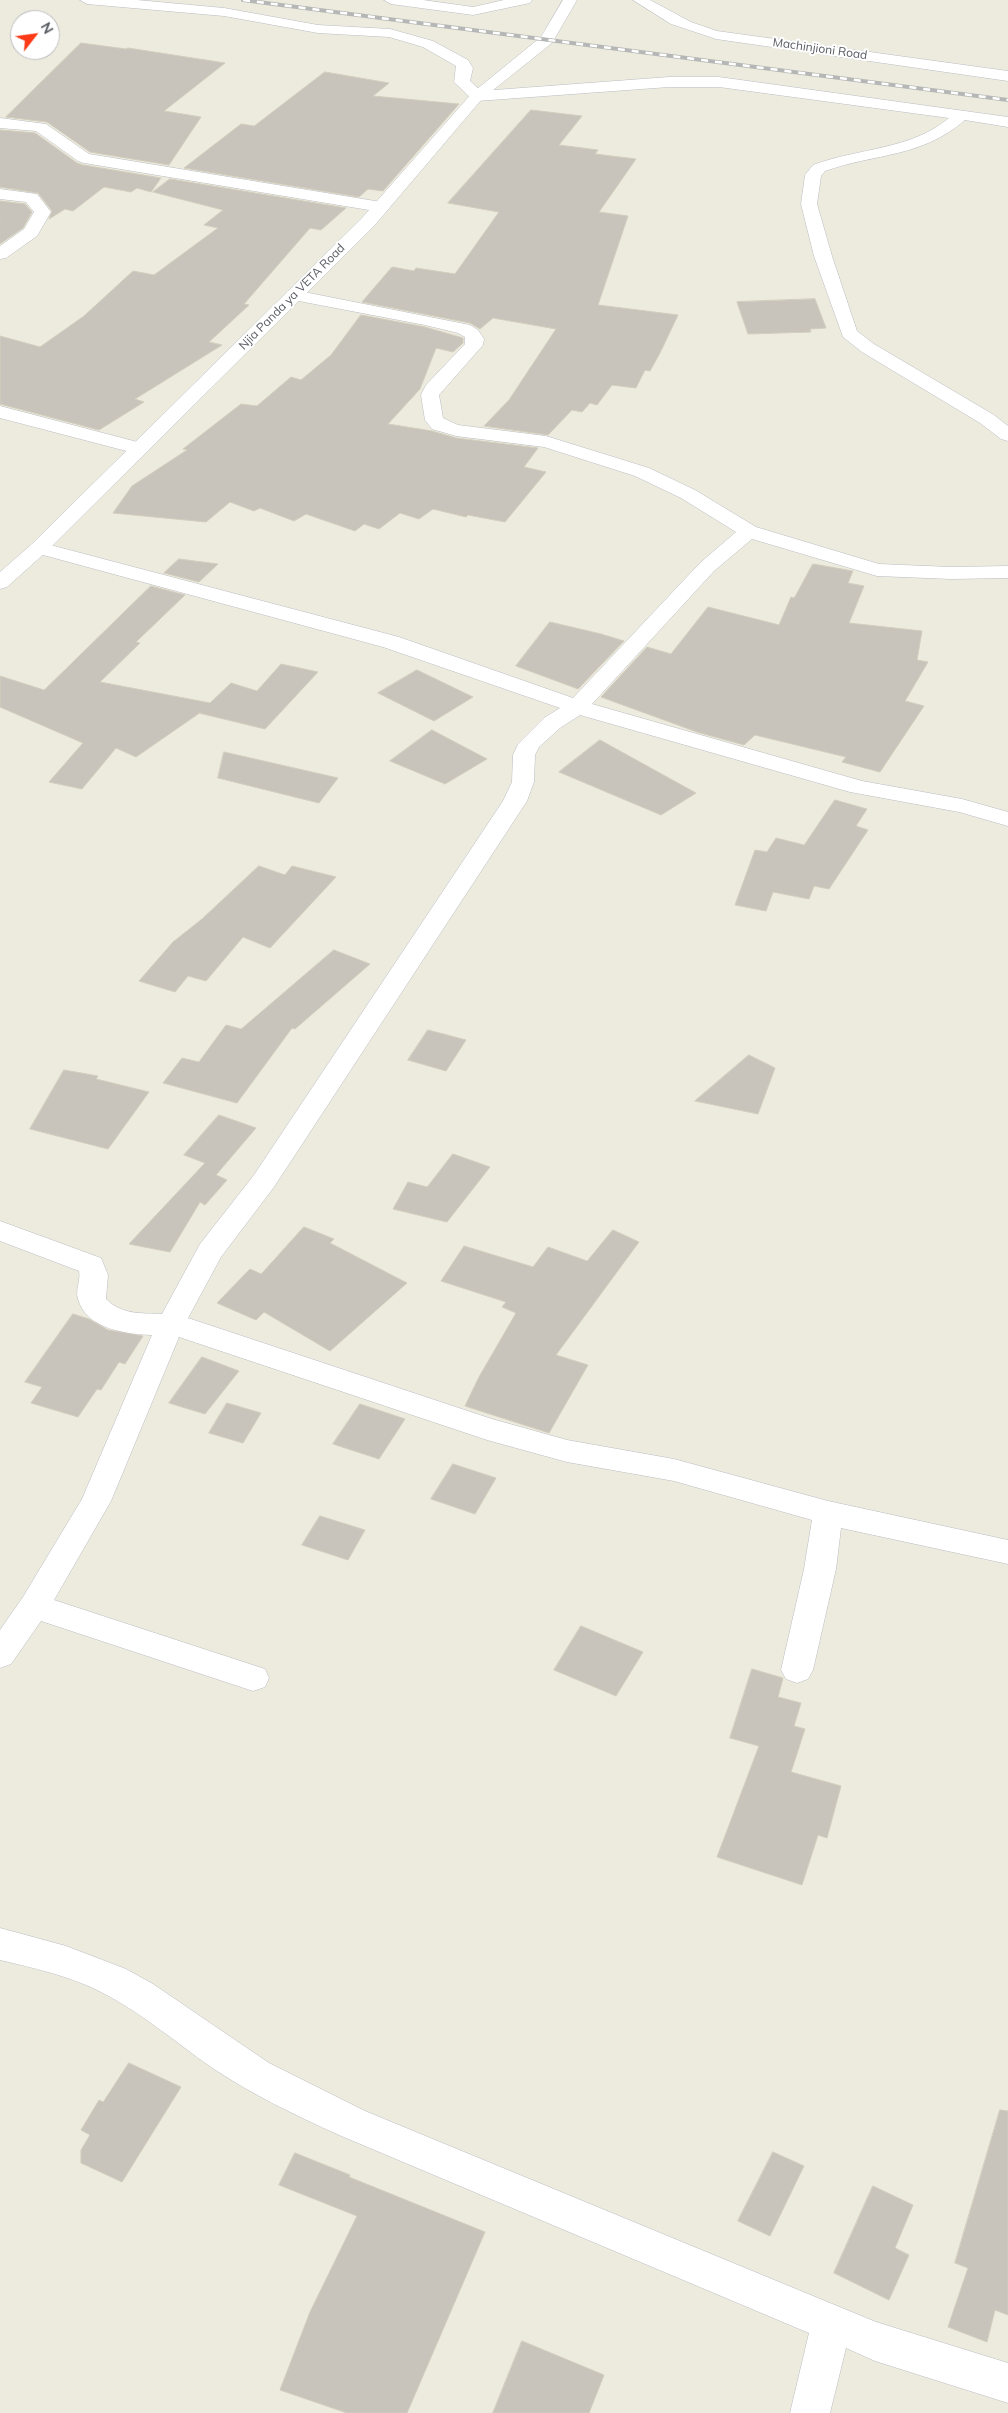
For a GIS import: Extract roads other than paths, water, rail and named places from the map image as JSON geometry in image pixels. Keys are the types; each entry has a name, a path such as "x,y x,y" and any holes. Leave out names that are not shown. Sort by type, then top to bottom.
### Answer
{"street":[{"path":"87,0 216,11 304,27 404,36 428,44 463,64 465,68 462,82 477,96 660,83 719,82 858,99 1008,122"},
{"path":"391,0 472,11 525,0"},
{"name":"Njia Panda ya VETA Road","path":"0,583 39,548 381,207 477,96 547,40 570,0"},
{"name":"Machinjioni Road","path":"640,0 676,22 695,30 716,35 937,64 1008,76"},
{"path":"937,64 1008,64"},
{"path":"962,116 943,131 919,143 819,168 813,175 809,204 823,256 849,333 868,348 987,419 1008,435"},
{"path":"0,123 40,127 84,158 381,207"},
{"path":"0,194 31,198 43,212 31,232 0,254"},
{"path":"294,295 425,320 464,330 472,334 475,338 474,345 433,389 430,395 434,420 439,425 546,442 642,472 688,494 749,531 877,570 951,573 1008,572"},
{"path":"0,412 138,448"},
{"path":"0,1655 34,1606 96,1501 170,1325 210,1251 264,1181 515,801 523,782 524,755 529,744 552,724 577,707 707,567 749,531"},
{"path":"39,548 391,642 577,707 776,762 858,787 962,806 1008,819"},
{"path":"0,1231 91,1265 95,1278 91,1292 94,1304 107,1316 124,1322 170,1325 230,1340 372,1391 487,1429 567,1451 674,1470 828,1513 1008,1552"},
{"path":"797,1670 820,1569 828,1513"},
{"path":"34,1606 253,1678"},
{"path":"0,1944 60,1959 96,1972 129,1989 258,2077 336,2116 564,2213 649,2245 875,2341 1008,2383"},
{"path":"810,2413 832,2322"}],"railway":[{"path":"243,0 1008,100"}]}
